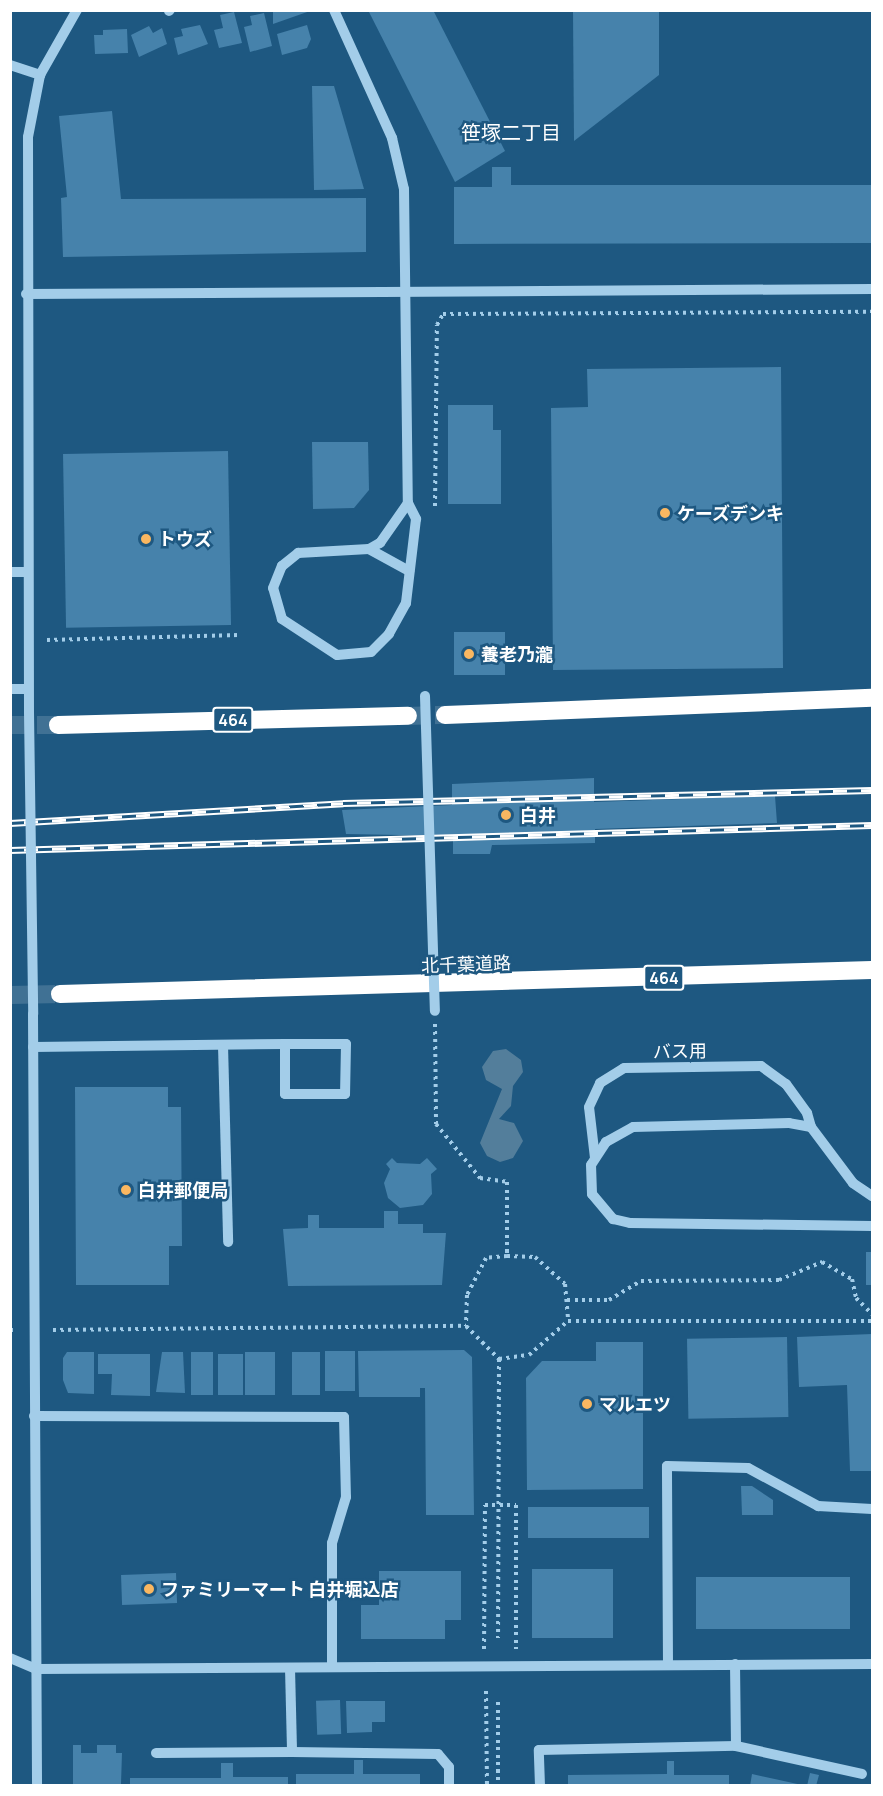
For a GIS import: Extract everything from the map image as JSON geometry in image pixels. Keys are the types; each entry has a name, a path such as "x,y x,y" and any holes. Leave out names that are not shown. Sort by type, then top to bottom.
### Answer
{"highway":[{"path":"445,715 873,698"},
{"name":"464","path":"58,724 408,716"},
{"name":"北千葉道路","path":"60,994 873,970"}],"street":[{"path":"37,1785 33,1014 28,689 26,294 28,137 40,75 77,10"},
{"path":"334,10 392,138 408,223 408,502 416,519 405,603 389,634 371,652 336,655 282,619 273,588 282,566 298,553 369,549 380,543 408,502"},
{"path":"10,65 40,75"},
{"path":"26,294 873,289"},
{"path":"369,549 409,571"},
{"path":"10,572 28,572"},
{"path":"10,689 28,689"},
{"path":"426,696 435,1011"},
{"path":"33,1047 285,1044 346,1044 345,1094 285,1094 285,1044"},
{"path":"223,1045 228,1242"},
{"name":"バス用","path":"873,1196 853,1183 811,1127 807,1113 786,1084 761,1066 624,1068 600,1083 589,1107 595,1158 591,1165 592,1194 614,1219 873,1226"},
{"path":"595,1158 606,1142 633,1127 789,1123 811,1127"},
{"path":"34,1416 344,1417 346,1497 332,1543 332,1667"},
{"path":"668,1665 667,1466 748,1468 818,1506 873,1509"},
{"path":"10,1658 36,1669 873,1664"},
{"path":"735,1665 736,1746"},
{"path":"290,1668 292,1752"},
{"path":"540,1785 539,1750 736,1746 862,1774"},
{"path":"156,1753 438,1754 449,1767 449,1785"}],"path":[{"path":"435,506 437,325 443,314 873,312"},
{"path":"47,640 239,635"},
{"path":"435,1011 436,1124 480,1178 507,1182 507,1256"},
{"path":"466,1326 468,1295 486,1258 507,1256 535,1257 565,1284 568,1321"},
{"path":"567,1300 609,1300 641,1281 779,1280 822,1262 852,1279 856,1298 873,1314"},
{"path":"500,1359 529,1355 568,1321 873,1321"},
{"path":"52,1330 466,1326 500,1359 498,1638"},
{"path":"484,1649 485,1505 516,1505 516,1649"},
{"path":"486,1691 487,1785"},
{"path":"498,1702 498,1785"}],"water":[{"path":"506,1049 521,1060 523,1072 513,1086 511,1106 499,1119 514,1123 523,1141 513,1158 500,1162 487,1156 480,1143 502,1089 486,1080 482,1067 493,1051"}],"building":[{"path":"273,10 310,10 310,11 273,24"},
{"path":"368,10 433,10 505,151 455,182"},
{"path":"573,10 659,10 659,75 574,141"},
{"path":"234,12 242,43 219,48 214,30 223,28 220,15"},
{"path":"264,13 272,46 250,52 244,27 252,25 250,16"},
{"path":"200,25 208,44 178,55 174,38 183,36 181,29"},
{"path":"307,25 311,39 307,48 282,55 277,34"},
{"path":"149,26 153,33 162,28 167,44 139,57 131,35"},
{"path":"127,29 128,53 95,54 94,35 103,35 103,30"},
{"path":"312,86 334,86 364,189 314,190"},
{"path":"112,111 121,199 366,198 366,252 63,257 61,198 67,197 59,116"},
{"path":"492,167 511,167 511,185 872,185 872,243 454,244 454,187 492,187"},
{"path":"781,367 783,668 553,670 551,408 588,407 587,369"},
{"path":"448,405 493,405 493,430 501,430 501,504 448,504"},
{"path":"312,442 368,442 369,490 354,508 313,509"},
{"path":"228,451 231,625 66,628 63,454"},
{"path":"454,632 505,632 505,675 454,675"},
{"name":"白井","path":"594,778 594,802 775,796 777,823 595,829 595,843 492,845 490,854 453,854 453,836 346,834 342,810 452,805 452,784"},
{"path":"75,1087 168,1087 168,1107 181,1107 182,1246 169,1246 169,1285 76,1285"},
{"path":"392,1158 397,1163 420,1164 427,1158 437,1169 431,1174 432,1194 423,1205 400,1208 388,1198 384,1183 390,1169 386,1164"},
{"path":"384,1211 398,1211 398,1224 423,1224 423,1233 446,1233 442,1285 288,1286 283,1229 308,1228 308,1215 319,1215 319,1228 384,1228"},
{"path":"866,1252 872,1252 872,1285 866,1285"},
{"path":"872,1334 872,1471 850,1471 847,1385 799,1387 797,1337"},
{"path":"787,1337 788,1417 688,1419 687,1339"},
{"path":"596,1342 643,1342 643,1489 527,1490 526,1378 542,1361 596,1361"},
{"path":"464,1350 472,1357 474,1515 426,1515 425,1388 420,1388 420,1397 359,1397 358,1351"},
{"path":"325,1351 355,1351 355,1391 325,1391"},
{"path":"67,1352 94,1352 94,1394 68,1393 63,1380 63,1358"},
{"path":"162,1352 183,1352 185,1393 156,1392"},
{"path":"191,1352 213,1352 213,1395 191,1395"},
{"path":"245,1352 275,1352 275,1395 245,1395"},
{"path":"292,1352 320,1352 320,1395 292,1395"},
{"path":"98,1354 150,1354 150,1396 111,1395 112,1374 98,1374"},
{"path":"218,1354 243,1354 243,1395 218,1395"},
{"path":"741,1486 752,1486 773,1500 773,1515 742,1515"},
{"path":"528,1507 649,1507 649,1538 528,1538"},
{"path":"532,1569 613,1569 613,1638 532,1638"},
{"path":"379,1571 461,1571 461,1620 445,1620 445,1639 361,1639 361,1605 379,1605"},
{"name":"ファミリーマート 白井堀込店","path":"176,1573 177,1603 122,1605 121,1575"},
{"path":"696,1577 850,1577 850,1629 696,1629"},
{"path":"340,1700 341,1734 317,1735 316,1701"},
{"path":"346,1701 385,1701 385,1722 372,1722 372,1732 347,1733"},
{"path":"73,1745 81,1745 81,1753 97,1753 97,1745 116,1745 116,1753 122,1753 121,1784 73,1786"},
{"path":"354,1760 363,1760 363,1774 420,1774 420,1786 296,1786 296,1774 354,1774"},
{"path":"667,1761 674,1761 674,1775 729,1775 729,1786 568,1786 568,1775 667,1774"},
{"path":"221,1763 233,1763 233,1777 288,1777 288,1786 130,1786 130,1778 221,1778"},
{"path":"810,1773 819,1775 816,1786 807,1786"},
{"path":"752,1774 802,1785 802,1786 750,1786"}],"tunnel":[{"path":"408,716 445,715"},
{"path":"10,725 58,725"},
{"path":"10,995 60,994"}],"railway":[{"path":"10,823 343,803 872,790"},
{"path":"10,850 872,825"}],"place":[{"name":"ケーズデンキ","path":"665,513"},
{"name":"トウズ","path":"146,539"},
{"name":"養老乃瀧","path":"469,654"},
{"name":"白井","path":"506,815"},
{"name":"白井郵便局","path":"126,1190"},
{"name":"マルエツ","path":"587,1404"},
{"name":"ファミリーマート 白井堀込店","path":"149,1589"}],"district":[{"name":"笹塚二丁目","path":"511,132"}]}
